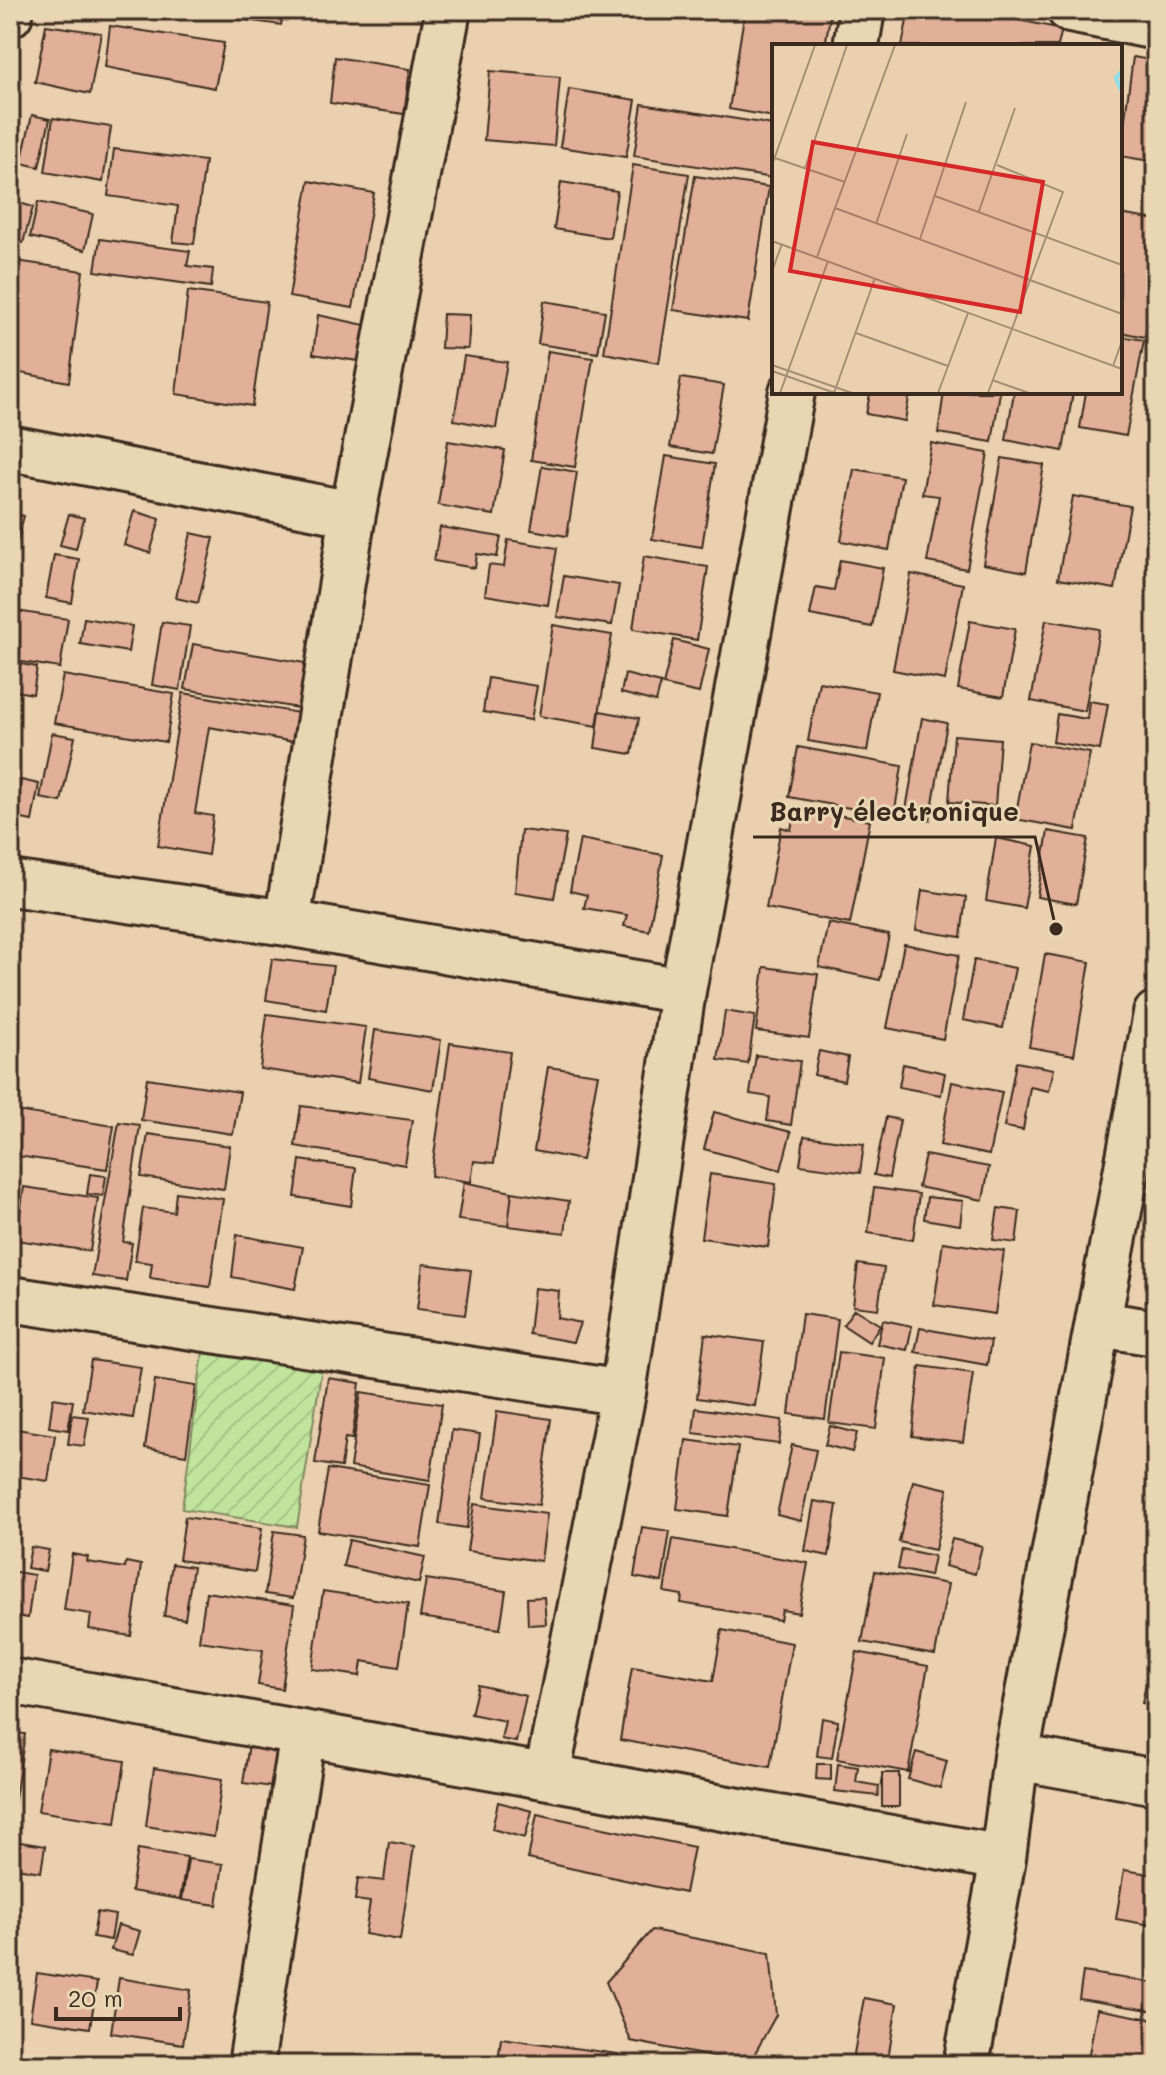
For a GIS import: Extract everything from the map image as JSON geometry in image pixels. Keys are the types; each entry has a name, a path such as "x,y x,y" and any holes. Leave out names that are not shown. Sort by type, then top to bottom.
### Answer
{"street":[{"path":"287,923 353,514 448,10"},
{"path":"856,44 862,10"},
{"path":"1070,10 1156,27"},
{"path":"547,1776 623,1393 683,991 792,394"},
{"path":"10,448 353,514"},
{"path":"10,883 287,923 683,991"},
{"path":"966,2065 1003,1858 1016,1757 1156,1014"},
{"path":"10,1299 623,1393"},
{"path":"1099,1324 1156,1333"},
{"path":"10,1681 1003,1858"},
{"path":"251,2065 303,1733"},
{"path":"1016,1757 1156,1782"}],"green space":[{"path":"203,1351 322,1367 297,1527 182,1509"}],"building":[{"path":"238,10 284,10 281,25 237,19"},
{"path":"656,10 684,10 682,20 655,14"},
{"path":"745,10 831,10 825,44 772,44 772,117 729,109"},
{"path":"909,10 969,10 1062,29 1058,44 902,44"},
{"path":"46,25 101,33 90,94 35,82"},
{"path":"110,26 224,43 215,88 105,67"},
{"path":"335,57 410,69 404,114 330,103"},
{"path":"1133,57 1156,61 1156,162 1122,156"},
{"path":"490,71 560,77 554,146 484,140"},
{"path":"569,89 636,100 626,157 560,147"},
{"path":"642,104 772,125 772,178 634,156"},
{"path":"32,115 50,119 39,167 21,163"},
{"path":"53,118 111,127 103,182 45,172"},
{"path":"114,149 205,161 194,244 173,242 178,206 108,196"},
{"path":"633,165 689,174 659,363 604,353"},
{"path":"695,176 769,187 748,321 673,310"},
{"path":"309,181 374,193 353,308 289,297"},
{"path":"561,182 617,191 610,238 554,229"},
{"path":"16,202 33,207 23,243 10,240"},
{"path":"38,202 93,214 85,250 30,237"},
{"path":"1122,214 1156,220 1156,275 1145,337 1122,332"},
{"path":"100,239 190,251 187,266 213,269 211,287 95,271"},
{"path":"10,260 83,271 69,382 10,371"},
{"path":"188,291 267,302 252,406 176,394"},
{"path":"544,301 605,311 598,353 538,344"},
{"path":"443,314 470,315 468,349 441,348"},
{"path":"318,315 365,325 358,361 313,354"},
{"path":"1122,336 1144,340 1126,436 1080,428 1086,394 1122,394"},
{"path":"548,351 593,358 575,467 531,460"},
{"path":"464,356 507,362 496,428 454,420"},
{"path":"681,378 724,385 712,454 670,447"},
{"path":"870,394 910,394 905,421 866,414"},
{"path":"944,394 1000,394 992,442 938,433"},
{"path":"1014,394 1073,394 1063,451 1006,440"},
{"path":"1151,439 1156,439 1156,470 1150,470"},
{"path":"448,441 505,450 494,515 438,505"},
{"path":"931,443 988,453 967,569 927,562 939,496 922,494"},
{"path":"666,456 715,464 702,547 652,539"},
{"path":"1002,458 1044,465 1026,572 983,564"},
{"path":"542,466 577,472 567,536 531,530"},
{"path":"854,469 902,477 889,550 841,541"},
{"path":"1073,496 1130,506 1115,589 1058,579"},
{"path":"134,511 160,519 150,553 124,545"},
{"path":"10,512 24,516 14,553 10,552"},
{"path":"69,514 84,518 76,549 60,545"},
{"path":"440,527 501,537 497,557 477,554 475,568 434,561"},
{"path":"191,533 214,538 198,603 176,598"},
{"path":"508,540 557,548 548,605 485,595 489,565 504,567"},
{"path":"54,555 79,559 72,603 46,598"},
{"path":"644,556 708,567 697,640 633,629"},
{"path":"840,560 883,568 872,627 810,615 816,587 834,590"},
{"path":"911,574 963,584 945,680 893,670"},
{"path":"564,576 619,585 612,625 557,617"},
{"path":"10,610 68,619 60,668 10,660"},
{"path":"84,618 132,626 128,652 80,644"},
{"path":"1046,620 1099,629 1085,711 1031,701"},
{"path":"970,621 1015,629 1003,697 958,689"},
{"path":"162,622 190,626 180,690 152,685"},
{"path":"553,625 612,635 597,726 539,716"},
{"path":"674,640 709,649 699,693 663,685"},
{"path":"193,644 305,663 298,708 185,689"},
{"path":"10,662 37,667 33,694 10,690"},
{"path":"625,674 661,683 656,702 621,693"},
{"path":"63,675 174,694 166,742 54,723"},
{"path":"488,678 537,686 531,720 483,712"},
{"path":"819,682 877,692 867,751 808,741"},
{"path":"183,693 299,713 294,742 209,727 195,813 213,816 208,855 158,846"},
{"path":"1089,701 1108,704 1100,750 1053,742 1057,714 1087,719"},
{"path":"600,711 639,718 632,754 595,748"},
{"path":"922,718 947,723 930,820 905,815"},
{"path":"52,733 75,737 61,802 40,798"},
{"path":"954,735 1000,739 995,806 949,802"},
{"path":"1029,742 1090,753 1076,830 1015,819"},
{"path":"798,747 902,766 894,816 789,797"},
{"path":"21,780 39,784 32,821 12,817"},
{"path":"795,807 870,821 850,924 766,908 781,827 791,830"},
{"path":"521,830 566,835 554,898 515,892"},
{"path":"1048,831 1088,838 1076,904 1037,897"},
{"path":"996,838 1035,846 1024,908 986,901"},
{"path":"580,839 663,855 649,931 624,926 627,915 584,908 587,895 570,891"},
{"path":"922,890 966,897 961,937 916,930"},
{"path":"828,923 889,935 880,980 819,967"},
{"path":"904,944 959,955 943,1039 887,1028"},
{"path":"1045,954 1090,962 1074,1055 1029,1047"},
{"path":"272,959 333,966 326,1010 266,1000"},
{"path":"974,960 1015,968 1003,1028 963,1020"},
{"path":"764,967 818,974 809,1038 756,1031"},
{"path":"725,1011 755,1016 748,1064 718,1060"},
{"path":"267,1014 366,1027 358,1083 260,1069"},
{"path":"375,1030 441,1040 433,1090 368,1078"},
{"path":"450,1043 510,1052 494,1163 474,1161 471,1182 431,1176"},
{"path":"819,1051 848,1057 844,1081 814,1075"},
{"path":"756,1055 800,1061 791,1125 767,1121 770,1097 750,1094"},
{"path":"1016,1062 1054,1069 1049,1091 1030,1087 1023,1130 1004,1127"},
{"path":"903,1064 945,1073 941,1095 899,1087"},
{"path":"548,1067 598,1074 582,1160 534,1151"},
{"path":"147,1078 240,1092 233,1134 141,1120"},
{"path":"952,1082 1002,1092 989,1155 940,1145"},
{"path":"301,1106 412,1120 405,1165 295,1146"},
{"path":"10,1110 114,1126 107,1169 10,1155"},
{"path":"714,1112 791,1132 781,1170 704,1149"},
{"path":"886,1117 900,1120 889,1178 874,1175"},
{"path":"119,1122 140,1125 123,1242 132,1243 126,1281 92,1276"},
{"path":"148,1134 230,1146 224,1189 141,1177"},
{"path":"804,1136 864,1144 860,1173 800,1165"},
{"path":"925,1155 989,1167 983,1200 918,1187"},
{"path":"300,1160 356,1168 351,1206 295,1197"},
{"path":"90,1174 106,1176 103,1196 87,1194"},
{"path":"710,1174 776,1184 768,1247 701,1238"},
{"path":"464,1182 512,1192 508,1226 458,1220"},
{"path":"24,1187 98,1198 90,1251 16,1240"},
{"path":"874,1188 919,1194 913,1240 868,1233"},
{"path":"176,1192 223,1199 210,1287 150,1278 152,1263 135,1261 143,1208 174,1212"},
{"path":"512,1192 569,1201 565,1233 508,1226"},
{"path":"927,1197 963,1201 960,1225 924,1219"},
{"path":"998,1208 1020,1211 1016,1243 993,1240"},
{"path":"237,1235 303,1247 295,1289 232,1277"},
{"path":"943,1242 1004,1251 995,1314 934,1305"},
{"path":"423,1264 471,1270 465,1315 417,1309"},
{"path":"858,1264 884,1268 878,1309 853,1306"},
{"path":"534,1288 559,1291 557,1318 580,1323 573,1342 529,1334"},
{"path":"854,1309 880,1325 869,1342 843,1325"},
{"path":"802,1314 838,1319 825,1419 789,1414"},
{"path":"883,1320 912,1326 907,1350 877,1344"},
{"path":"920,1328 991,1341 987,1365 915,1352"},
{"path":"705,1334 764,1342 755,1406 697,1398"},
{"path":"839,1352 885,1358 876,1429 829,1423"},
{"path":"91,1360 141,1367 133,1418 83,1410"},
{"path":"920,1366 973,1373 963,1442 912,1436"},
{"path":"328,1378 360,1383 352,1439 345,1438 341,1467 315,1463"},
{"path":"155,1380 196,1386 186,1455 145,1448"},
{"path":"361,1392 442,1404 430,1480 350,1467"},
{"path":"53,1398 73,1401 68,1430 49,1427"},
{"path":"696,1408 782,1420 779,1444 693,1433"},
{"path":"497,1411 551,1419 539,1505 485,1498"},
{"path":"72,1415 89,1417 84,1446 68,1444"},
{"path":"830,1426 857,1433 852,1452 825,1445"},
{"path":"10,1428 55,1435 48,1481 10,1475"},
{"path":"452,1430 480,1434 467,1528 439,1524"},
{"path":"686,1440 738,1447 728,1516 677,1509"},
{"path":"792,1445 816,1450 801,1521 777,1515"},
{"path":"328,1469 430,1485 420,1547 318,1531"},
{"path":"913,1481 948,1489 935,1550 899,1542"},
{"path":"814,1501 837,1505 829,1556 805,1551"},
{"path":"474,1504 547,1514 541,1561 467,1551"},
{"path":"185,1517 262,1528 255,1572 179,1560"},
{"path":"642,1527 670,1531 662,1582 634,1577"},
{"path":"274,1531 303,1535 293,1598 265,1594"},
{"path":"673,1539 808,1563 799,1613 782,1610 780,1620 681,1603 682,1595 664,1592"},
{"path":"952,1539 982,1546 975,1574 945,1566"},
{"path":"349,1540 425,1557 419,1583 343,1566"},
{"path":"31,1547 49,1550 45,1571 27,1568"},
{"path":"902,1549 934,1556 930,1576 898,1569"},
{"path":"72,1554 88,1557 87,1562 125,1568 126,1562 141,1565 131,1636 89,1629 91,1614 64,1610"},
{"path":"172,1564 193,1567 185,1619 164,1616"},
{"path":"10,1571 34,1575 28,1618 10,1615"},
{"path":"875,1571 948,1584 935,1655 862,1642"},
{"path":"426,1579 506,1591 500,1629 420,1617"},
{"path":"323,1591 408,1604 399,1667 362,1661 360,1676 312,1669"},
{"path":"206,1592 294,1605 282,1689 258,1685 263,1650 199,1641"},
{"path":"544,1597 546,1624 528,1625 527,1598"},
{"path":"722,1630 792,1643 770,1767 620,1740 632,1667 713,1681"},
{"path":"1156,1637 1156,1667 1149,1665"},
{"path":"857,1652 928,1666 908,1772 837,1759"},
{"path":"1148,1674 1156,1675 1156,1706 1142,1703"},
{"path":"478,1685 526,1696 516,1742 501,1739 505,1721 471,1714"},
{"path":"822,1718 838,1721 832,1758 817,1756"},
{"path":"10,1732 25,1734 11,1825 10,1824"},
{"path":"249,1744 278,1749 272,1787 243,1783"},
{"path":"48,1749 125,1761 116,1823 38,1811"},
{"path":"916,1752 947,1761 940,1788 908,1779"},
{"path":"817,1764 831,1764 831,1780 816,1779"},
{"path":"838,1764 858,1767 856,1782 879,1786 878,1796 835,1791"},
{"path":"154,1768 222,1779 214,1837 146,1826"},
{"path":"882,1773 899,1773 899,1807 882,1807"},
{"path":"498,1802 532,1811 525,1838 492,1829"},
{"path":"537,1814 694,1847 685,1893 528,1859"},
{"path":"14,1841 45,1846 41,1872 10,1867"},
{"path":"389,1842 414,1846 400,1940 365,1934 370,1902 355,1900 358,1878 384,1881"},
{"path":"138,1849 187,1857 180,1899 131,1891"},
{"path":"188,1859 223,1864 217,1905 182,1900"},
{"path":"1124,1870 1156,1875 1156,1926 1116,1919"},
{"path":"97,1912 115,1915 111,1940 93,1937"},
{"path":"10,1913 17,1914 10,1957"},
{"path":"118,1925 140,1931 133,1955 111,1950"},
{"path":"652,1930 770,1953 776,2015 749,2064 631,2041 606,1982"},
{"path":"1083,1972 1156,1983 1156,2011 1079,1999"},
{"path":"37,1973 97,1982 90,2028 30,2019"},
{"path":"119,1978 191,1990 183,2044 111,2033"},
{"path":"864,1998 897,2004 887,2065 852,2065"},
{"path":"1097,2009 1156,2020 1156,2065 1087,2065"},
{"path":"501,2038 618,2054 616,2065 511,2065 498,2061"}],"place":[{"name":"Barry électronique","path":"1056,929"}]}
